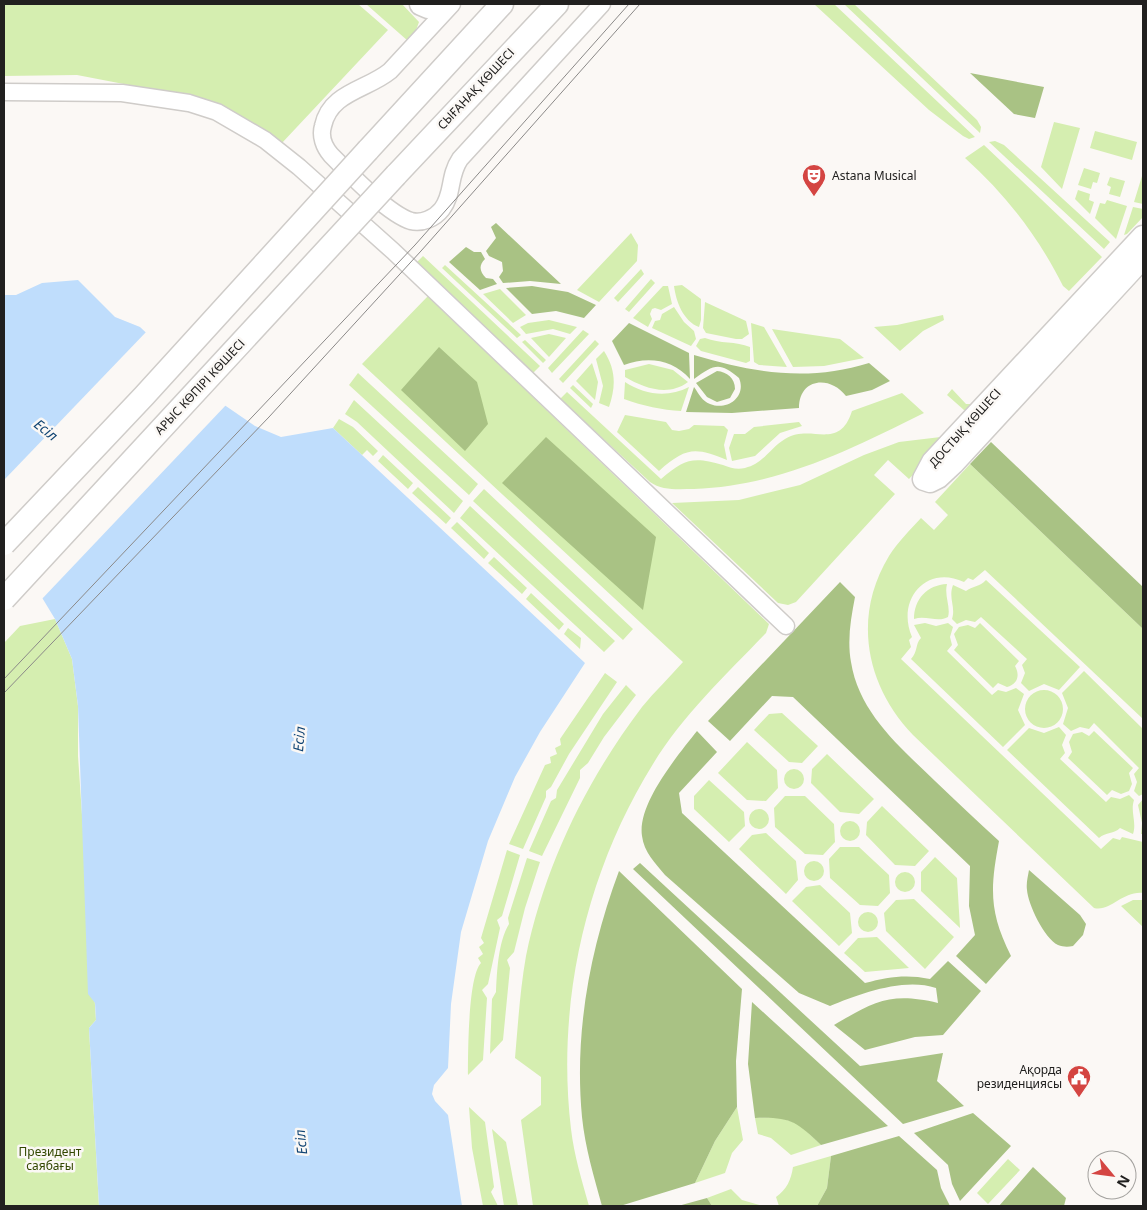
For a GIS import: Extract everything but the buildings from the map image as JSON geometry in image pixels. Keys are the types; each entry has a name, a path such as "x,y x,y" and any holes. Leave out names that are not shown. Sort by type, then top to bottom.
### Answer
{"main road":[{"path":"421,4 428,7 447,4"},
{"path":"4,544 144,396 502,4"},
{"name":"СЫҒАНАҚ КӨШЕСІ","path":"396,175 557,4"},
{"name":"АРЫС КӨПІРІ КӨШЕСІ","path":"4,599 396,175"},
{"name":"ДОСТЫҚ КӨШЕСІ","path":"1143,237 939,456 927,470 924,479 930,481 938,477 953,463 1143,257"}],"street":[{"path":"452,4 390,71 379,80 346,94 336,101 324,118 322,129 326,149 331,155 387,206 412,221 420,222 431,219 438,213 448,199 450,178 460,160 602,4"},
{"path":"4,92 122,93 182,101 217,112 265,140 299,167 394,251 786,626"}],"green space":[{"path":"4,4 358,4 388,30 281,144 212,101 77,75 4,76"},
{"path":"366,4 402,4 419,22 415,33 408,41"},
{"path":"814,4 834,4 975,137 969,139 963,136 929,110"},
{"path":"844,4 854,4 977,120 981,127 980,133"},
{"path":"970,73 1044,87 1035,118 1014,114"},
{"path":"1054,122 1080,128 1062,189 1041,167"},
{"path":"1095,131 1137,142 1132,160 1090,148"},
{"path":"995,141 1004,145 1110,242 1104,249 989,142"},
{"path":"984,145 1102,257 1069,291 1063,286 1043,250 1020,217 965,158"},
{"path":"1084,168 1100,173 1097,183 1093,182 1091,189 1078,185"},
{"path":"1110,177 1125,181 1120,197 1109,194 1111,187 1107,185"},
{"path":"1143,177 1143,204 1134,202"},
{"path":"1078,190 1090,194 1089,200 1094,202 1090,214 1075,199"},
{"path":"1107,200 1127,206 1116,239 1095,218 1100,203 1105,204"},
{"path":"1133,207 1143,209 1143,217 1124,235"},
{"path":"496,223 561,284 530,281 503,283 499,277 503,271 502,262 489,256 486,251 496,238 491,227"},
{"path":"631,233 638,245 637,261 599,302 577,290"},
{"path":"466,247 474,252 481,252 485,259 481,267 482,273 486,278 493,279 497,284 480,290 449,262"},
{"path":"423,256 540,366 533,373 417,262"},
{"path":"445,265 521,335 517,338 442,268"},
{"path":"641,269 644,274 618,302 614,298"},
{"path":"651,279 655,283 629,312 625,309"},
{"path":"682,285 701,299 699,327 693,324 681,310 676,298 674,286"},
{"path":"532,286 568,292 596,305 584,318 556,311 532,314 506,288"},
{"path":"663,286 668,286 672,304 661,310 652,309 650,314 652,319 648,327 633,318"},
{"path":"500,289 526,315 513,323 483,294"},
{"path":"428,296 769,624 766,633 692,712 653,764 630,806 610,849 594,894 581,940 573,987 568,1034 567,1082 571,1129 576,1158 589,1206 533,1206 521,1120 541,1105 541,1077 515,1058 526,956 544,889 570,825 586,794 603,764 642,707 683,662 362,364"},
{"path":"705,302 746,321 749,334 742,339 736,339 706,333 703,328"},
{"path":"674,307 684,322 694,331 696,339 691,346 652,328 655,321 660,320 662,314"},
{"path":"943,315 944,320 923,331 900,351 874,327 897,325"},
{"path":"549,320 577,327 570,334 553,329 526,334 520,327 528,323"},
{"path":"629,323 689,353 690,379 676,367 659,361 633,362 624,365 612,341"},
{"path":"751,323 764,327 787,367 759,365 754,362"},
{"path":"772,329 840,339 864,358 824,366 793,367"},
{"path":"583,330 589,334 552,373 548,368"},
{"path":"549,334 566,338 549,357 531,338"},
{"path":"705,338 750,347 750,361 746,363 701,351 696,346 700,339"},
{"path":"525,340 546,360 543,363 522,342"},
{"path":"595,340 599,344 563,383 559,379"},
{"path":"439,347 477,382 488,424 465,451 401,390"},
{"path":"604,351 611,365 614,378 609,407 599,403 603,386 596,359"},
{"path":"694,355 738,367 781,373 825,372 869,363 890,381 872,390 846,396 832,385 816,383 810,385 804,391 800,398 799,408 732,413 686,412 694,387 705,401 716,406 723,406 734,401 738,396 741,385 739,378 721,367 712,368 694,379"},
{"path":"1014,358 1013,367 974,410 964,410 947,395 952,389 966,404 971,404"},
{"path":"592,363 598,382 595,400 576,381"},
{"path":"649,364 673,370 688,382 680,387 664,390 640,385 625,377 625,370"},
{"path":"717,371 730,376 734,382 735,389 730,398 717,402 707,397 696,383"},
{"path":"358,373 478,484 469,495 349,385"},
{"path":"625,382 640,390 665,394 689,387 681,411 645,406 624,399"},
{"path":"573,385 593,404 591,408 570,388"},
{"path":"567,392 661,479 676,467 689,461 713,462 737,469 751,466 785,439 795,435 832,434 840,430 852,411 902,393 924,413 841,453 784,473 755,481 725,486 671,489 660,487 650,482 560,399"},
{"path":"354,400 463,501 454,513 357,422 345,414"},
{"path":"625,415 666,422 672,430 679,431 689,429 694,425 724,426 728,430 724,445 727,460 699,451 691,452 677,457 659,471 617,432"},
{"path":"339,419 353,427 378,451 373,456 367,450 362,455 333,428"},
{"path":"799,422 802,426 780,433 755,456 732,461 729,448 734,434 745,434 754,427"},
{"path":"949,436 909,479 888,460 874,475 895,494 796,602 788,605 778,603 672,503 739,500 800,485 864,455 899,442"},
{"path":"546,437 656,537 643,610 502,483"},
{"path":"991,442 1143,587 1143,629 970,464"},
{"path":"383,455 413,483 408,489 378,461"},
{"path":"970,464 1143,629 1143,719 985,570 973,580 968,578 964,582 950,578 938,578 927,582 918,589 911,599 908,610 908,623 912,637 909,640 911,647 901,659 1101,849 1113,838 1120,840 1122,837 1143,842 1143,893 1129,895 1106,907 1094,908 913,735 897,716 884,695 875,673 868,627 877,579 889,556 921,518 934,530 948,515 935,502"},
{"path":"418,487 451,518 446,524 412,493"},
{"path":"484,489 633,629 623,640 473,501"},
{"path":"470,506 615,641 604,652 460,518"},
{"path":"457,522 489,553 484,559 451,528"},
{"path":"494,557 527,588 522,594 488,563"},
{"path":"986,580 1080,667 1059,690 1044,684 1029,691 1021,683 1025,673 1022,665 1027,659 981,617 975,622 966,620 957,624 952,619 951,594 953,585 966,591"},
{"path":"840,582 855,597 849,637 851,662 855,680 872,713 895,742 999,841 994,873 993,900 999,926 1011,956 986,984 956,956 975,935 969,906 970,866 793,697 772,696 730,741 708,721"},
{"path":"947,584 948,617 944,619 914,619 916,605 923,594 933,587"},
{"path":"531,593 564,624 559,630 526,599"},
{"name":"Президент саябағы","path":"55,619 72,659 78,706 78,756 96,1020 89,1028 99,1206 4,1206 4,643 20,626"},
{"path":"925,623 936,626 948,623 953,627 950,637 952,645 947,651 992,695 998,690 1006,692 1016,688 1024,694 1018,710 1025,725 1003,747 911,659 921,638 914,625"},
{"path":"980,623 1019,661 1015,666 1017,679 1011,686 1007,687 998,683 993,688 954,650 958,645 954,634 959,627 968,625 975,628"},
{"path":"568,628 581,638 580,649 564,634"},
{"path":"1084,671 1143,729 1143,794 1139,796 1134,791 1137,782 1134,774 1139,768 1094,723 1089,729 1080,727 1071,731 1063,724 1068,708 1062,693"},
{"path":"605,673 617,682 569,754 551,787 546,791 546,797 523,849 509,844 545,765 551,763 550,757 557,754 555,748 561,745 560,739"},
{"path":"626,685 636,695 604,737 588,763 580,770 580,778 542,856 529,851 551,801 556,798 557,790 603,714"},
{"path":"1044,690 1051,691 1057,696 1062,702 1062,716 1057,722 1051,727 1044,728 1037,727 1031,722 1026,716 1025,709 1026,702 1031,696 1037,691"},
{"path":"782,713 818,746 802,763 789,762 754,730 769,714"},
{"path":"1059,727 1066,735 1062,745 1065,753 1060,759 1106,802 1111,797 1120,799 1129,795 1134,800 1133,834 1120,828 1099,838 1007,750 1029,728 1044,733"},
{"path":"697,731 717,752 679,793 682,813 865,983 897,977 930,979 948,961 981,991 943,1035 915,1037 865,1050 834,1025 861,1010 884,1001 908,998 938,1003 936,988 910,984 882,988 830,1006 799,993 657,866 643,842 642,823 646,809 660,780"},
{"path":"1094,731 1133,768 1129,773 1132,784 1129,791 1121,794 1112,790 1107,795 1068,758 1072,752 1069,742 1073,734 1082,732 1089,736"},
{"path":"747,742 777,770 778,788 766,801 747,800 718,773"},
{"path":"827,754 874,799 859,814 840,812 811,783 812,769"},
{"path":"790,769 798,769 804,775 804,783 798,789 790,789 784,783 784,775"},
{"path":"709,780 744,812 745,826 729,842 694,809 694,796"},
{"path":"785,796 805,796 834,824 835,842 823,855 805,854 775,827 774,808"},
{"path":"1143,799 1143,834 1141,834 1142,823 1138,805"},
{"path":"882,806 929,851 915,866 895,865 866,835 867,822"},
{"path":"755,809 763,809 769,815 769,823 763,829 755,829 749,823 749,815"},
{"path":"850,821 857,824 860,831 857,838 850,841 843,838 840,831 843,824"},
{"path":"766,833 796,861 798,880 786,894 739,849 752,835"},
{"path":"840,847 859,847 889,875 890,893 878,906 860,905 830,878 829,859"},
{"path":"507,850 520,855 502,916 497,920 500,928 488,984 482,990 487,998 483,1060 468,1075 471,999 473,983 481,963 478,958 483,954 479,947 484,943 481,938"},
{"path":"935,857 957,878 960,928 921,891 921,872"},
{"path":"527,858 540,862 525,908 514,952 507,960 510,968 503,1040 490,1054 492,999 496,992 500,948 509,924 508,918"},
{"path":"810,861 818,861 824,867 824,875 818,881 810,881 804,875 804,867"},
{"path":"640,863 860,1066 943,1053 937,1081 964,1106 903,1124 633,869"},
{"path":"1029,870 1080,915 1086,924 1083,935 1073,946 1065,947 1058,945 1042,928 1028,896"},
{"path":"619,871 742,989 736,1061 737,1107 715,1141 695,1183 620,1206 602,1206 583,1128 580,1054 592,961"},
{"path":"901,872 909,872 915,878 915,886 909,892 901,892 895,886 895,878"},
{"path":"820,885 850,913 852,933 839,946 792,901 806,887"},
{"path":"914,899 954,937 925,969 886,931 884,913 896,900"},
{"path":"1133,900 1143,900 1143,927 1121,906"},
{"path":"864,912 872,912 878,918 878,926 872,932 864,932 858,926 858,918"},
{"path":"877,937 909,968 865,972 844,953 858,938"},
{"path":"752,1002 888,1126 821,1145 792,1122 777,1118 755,1118 748,1064"},
{"path":"469,1107 485,1122 494,1187 491,1192 498,1206 483,1206 472,1148"},
{"path":"737,1107 743,1140 732,1153 725,1173 695,1183 715,1141"},
{"path":"973,1113 1011,1146 960,1201 952,1184 948,1165 914,1133"},
{"path":"778,1117 799,1124 821,1145 791,1155 771,1138 758,1134 755,1118"},
{"path":"492,1129 506,1142 518,1206 504,1206"},
{"path":"899,1136 937,1170 941,1188 950,1206 817,1206 827,1188 831,1156"},
{"path":"831,1156 827,1188 817,1206 779,1206 776,1197 788,1184 793,1167"},
{"path":"1008,1159 1020,1170 988,1204 977,1193"},
{"path":"1033,1167 1066,1198 1064,1206 999,1206"},
{"path":"731,1189 742,1200 763,1206 712,1206 707,1198"},
{"path":"707,1198 712,1206 678,1206"}],"water":[{"name":"Есіл","path":"78,280 115,317 140,327 220,402 255,426 281,437 333,428 585,663 540,732 515,777 488,841 461,932 451,1004 448,1068 434,1085 432,1094 435,1101 448,1115 462,1206 99,1206 89,1028 96,1020 95,1003 88,994 78,706 72,659 55,619 4,535 4,295 16,295 42,283"}],"pier":[{"path":"147,331 227,404 41,600 4,540 4,480"}],"tram line":[{"path":"4,679 415,245 629,4"},
{"path":"4,693 269,417 421,251 640,4"}],"place":[{"name":"Astana Musical","path":"814,197"},
{"name":"Ақорда резиденциясы","path":"1079,1098"}]}
